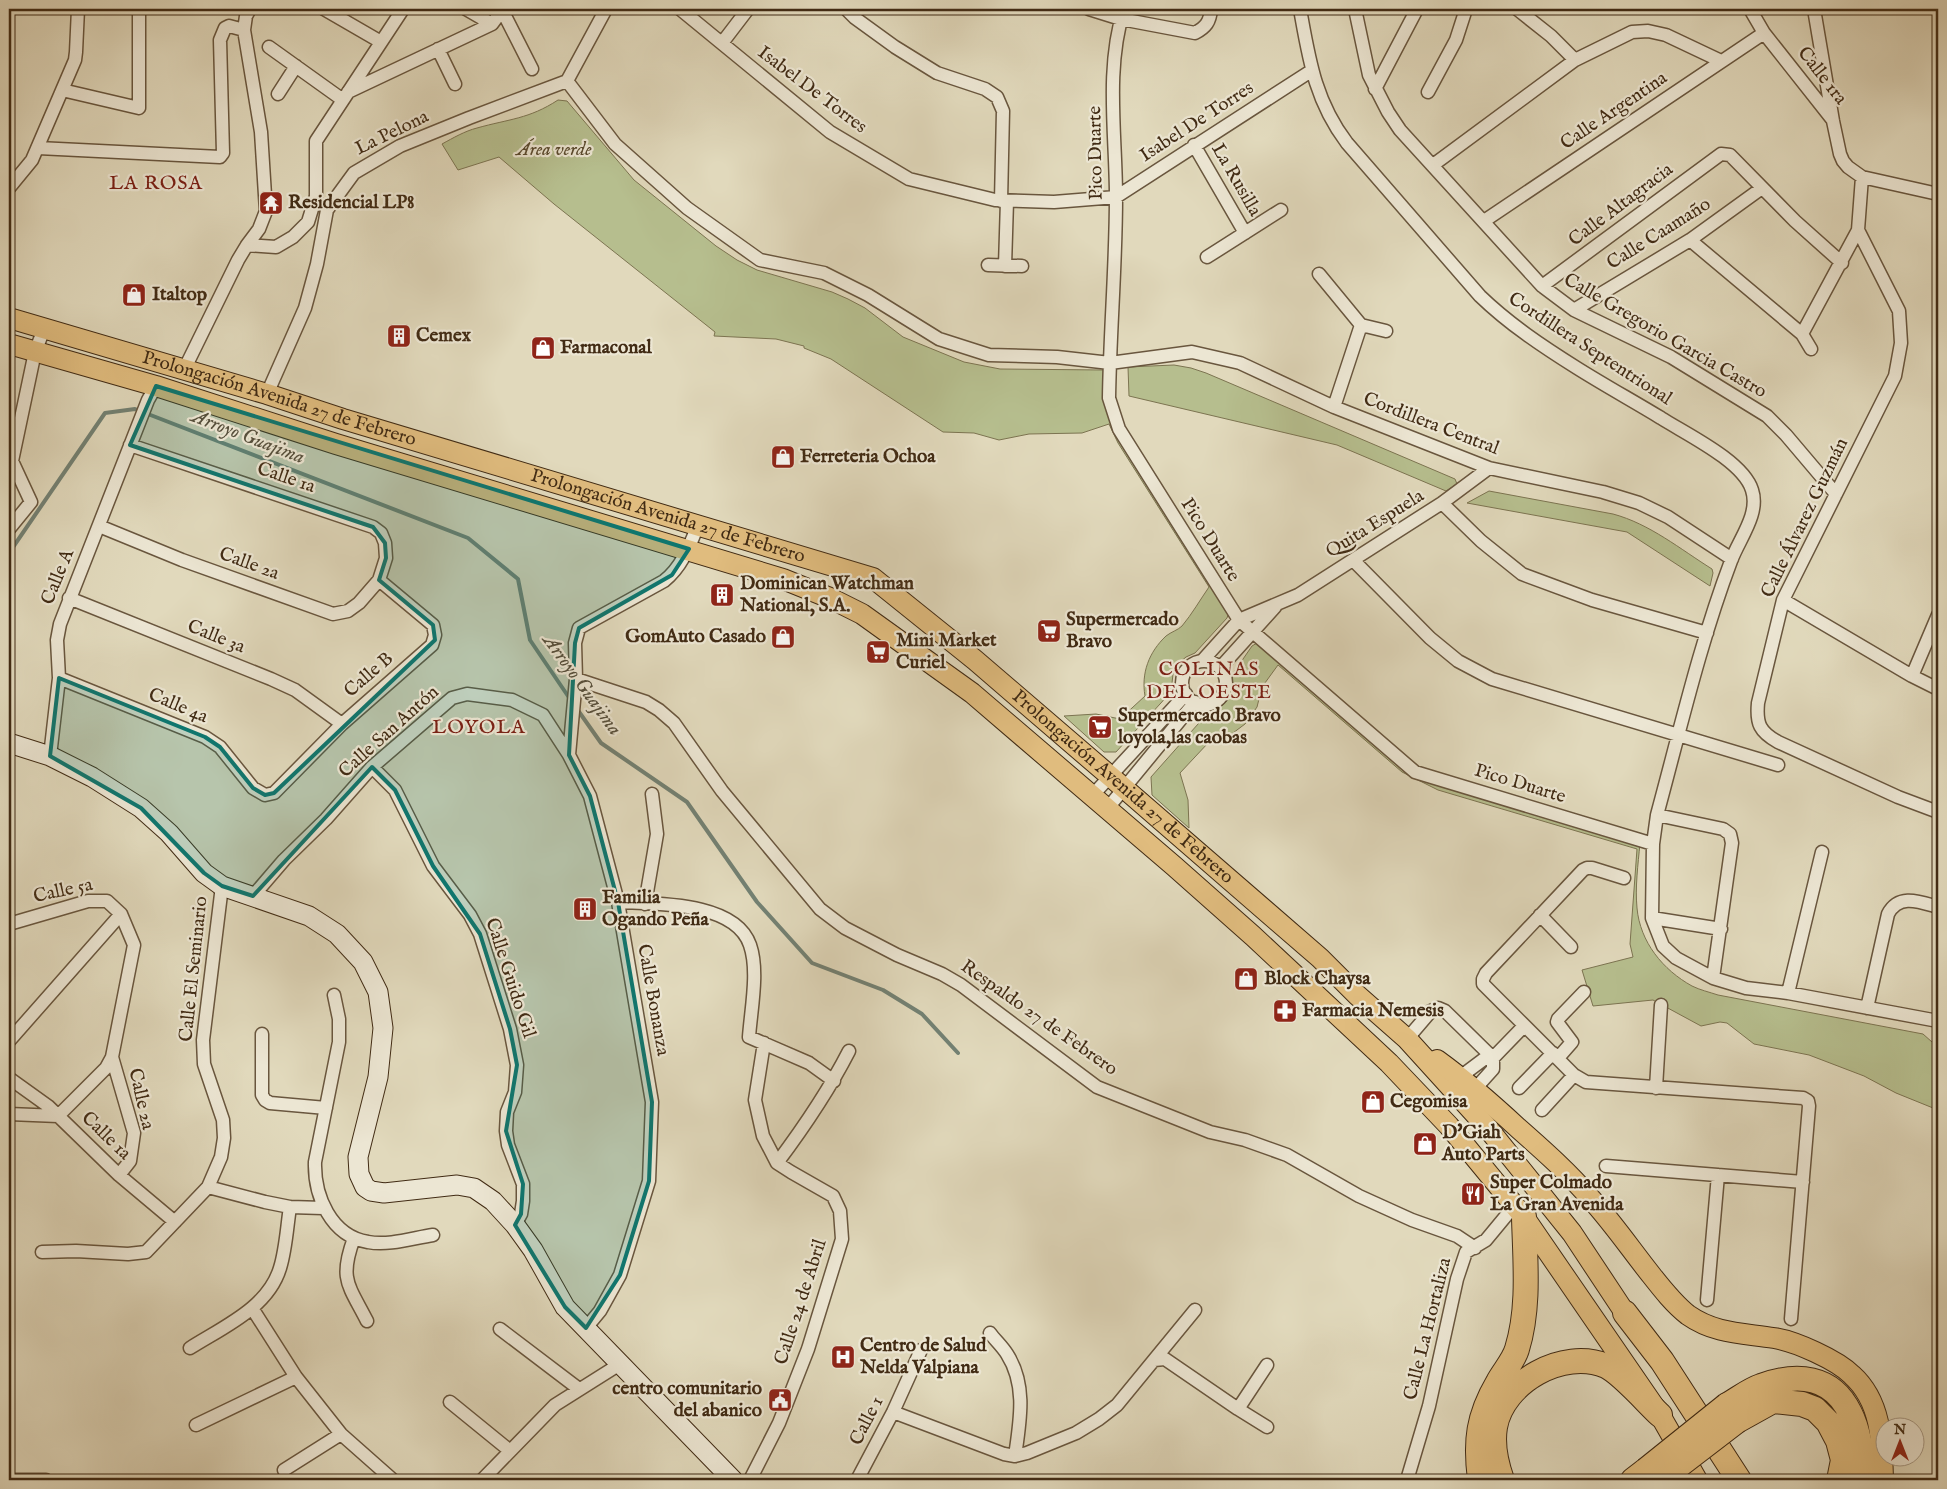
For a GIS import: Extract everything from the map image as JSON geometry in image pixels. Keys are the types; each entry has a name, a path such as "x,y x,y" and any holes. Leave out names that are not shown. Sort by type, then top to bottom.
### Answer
{"highway":[{"path":"1480,1480 1478,1464 1479,1431 1484,1407 1516,1352 1523,1326 1526,1281 1520,1211"},
{"path":"1625,1314 1662,1360 1739,1480"},
{"name":"Prolongación Avenida 27 de Febrero","path":"1625,1314 1726,1480"},
{"path":"1502,1480 1494,1449 1496,1426 1504,1404 1519,1385 1556,1364 1582,1361 1606,1366 1660,1415"},
{"path":"1646,1477 1732,1413 1760,1387 1779,1380 1799,1378 1825,1384 1840,1397 1851,1413 1860,1447 1865,1480"},
{"path":"1732,1413 1774,1401 1802,1404 1815,1409 1828,1422 1838,1441 1844,1460 1838,1480"}],"main road":[{"name":"Prolongación Avenida 27 de Febrero","path":"9,318 267,394 343,419 873,578 975,660 1118,782 1320,958 1357,995 1407,1039 1486,1126 1572,1233 1625,1314"},
{"name":"Prolongación Avenida 27 de Febrero","path":"9,344 152,393 336,444 689,549 783,579 830,598 862,614 972,693 1246,930 1389,1063 1449,1126 1520,1211 1660,1415 1697,1480"},
{"path":"336,444 343,419"},
{"path":"1407,1039 1476,1089 1550,1156 1592,1199 1668,1296 1688,1314 1709,1328 1728,1333 1777,1338 1795,1344 1840,1365 1853,1375 1865,1390 1880,1425 1883,1480"}],"street":[{"path":"9,188 29,165 38,148 76,56 78,9"},
{"path":"62,90 139,108 139,9"},
{"path":"184,370 247,245 259,228 266,212 261,132 244,30 246,16 250,9"},
{"path":"324,9 381,42"},
{"path":"247,245 276,247 293,237 308,222 316,196 316,141 404,9"},
{"path":"466,9 492,24"},
{"path":"346,96 492,24 502,9 532,69"},
{"path":"568,81 606,9"},
{"name":"Isabel De Torres","path":"680,9 830,132 909,179 1004,201 1054,202 1116,197 1194,145 1311,72"},
{"path":"722,43 748,9"},
{"path":"846,9 855,18 895,47 937,73 985,90 997,97 1003,111 1005,266"},
{"path":"1089,9 1123,14 1195,33 1204,28 1210,18 1211,9"},
{"name":"Cordillera Septentrional","path":"1300,9 1311,72 1334,127 1480,296 1502,318 1578,369 1714,450 1745,476 1752,490 1753,505 1750,519 1732,559 1707,633 1657,815 1654,844 1652,918"},
{"name":"Calle Gregorio Garcia Castro","path":"1355,9 1366,65 1375,89 1400,130 1542,286 1574,310 1672,357 1768,416 1836,494"},
{"path":"1375,89 1417,9"},
{"path":"1428,92 1456,40 1466,9"},
{"path":"1517,9 1551,36 1575,60"},
{"name":"Calle 1ra","path":"1750,9 1764,33 1833,121 1840,154 1848,167 1862,177 1938,194"},
{"path":"1814,9 1833,121"},
{"name":"Pico Duarte","path":"1123,14 1114,78 1116,197 1109,398 1118,429 1239,620 1415,772 1654,844"},
{"path":"38,148 220,157 223,154 220,40 225,28 229,26 244,30"},
{"path":"1433,165 1575,60 1632,32 1648,31 1666,35 1722,61"},
{"name":"Calle Argentina","path":"1484,221 1764,33"},
{"path":"268,46 296,66 346,96"},
{"path":"438,49 455,84"},
{"path":"278,94 296,66"},
{"name":"Cordillera Central","path":"568,81 615,144 687,208 760,260 824,274 868,295 939,339 989,355 1057,357 1110,362 1192,352 1240,363 1334,407 1489,468 1603,492 1639,503 1668,517 1732,559"},
{"name":"La Pelona","path":"267,394 305,308 317,264 328,210 354,173 400,146 568,81"},
{"name":"La Rusilla","path":"1194,145 1245,234"},
{"name":"Calle Altagracia","path":"1542,286 1721,154 1730,155 1762,188"},
{"path":"1802,334 1842,263 1858,230 1862,177"},
{"path":"1762,188 1795,221 1842,263"},
{"name":"Calle Caamaño","path":"1574,310 1690,240 1762,188"},
{"name":"La Rusilla","path":"1207,257 1281,210"},
{"name":"Calle Álvarez Guzmán","path":"1858,230 1899,311 1901,343 1895,376 1783,600 1758,703 1757,715 1759,727 1767,736 1778,742 1898,797 1938,812"},
{"path":"1690,240 1802,334 1810,349"},
{"path":"988,265 1022,266"},
{"path":"1319,274 1361,326 1386,331"},
{"path":"1334,407 1361,326"},
{"path":"9,529 31,502 10,465 15,417 44,329"},
{"name":"Calle A","path":"50,756 60,678 57,640 60,624 152,393"},
{"name":"Calle 1a","path":"130,446 373,527 381,533 385,543 386,558 379,580"},
{"name":"Quita Espuela","path":"1276,605 1298,595 1442,503 1489,468"},
{"path":"1442,503 1481,541 1522,574 1592,600 1707,633"},
{"path":"569,755 576,678 575,643 579,628 672,575 689,549 698,525"},
{"name":"Calle 2a","path":"100,526 192,563 333,614 348,612 379,580"},
{"path":"1353,560 1430,638 1458,662 1492,679 1778,765"},
{"name":"Calle B","path":"265,795 274,793 342,724 432,645 435,640 433,625 379,580"},
{"name":"Calle 3a","path":"69,598 296,690 342,724"},
{"path":"1783,600 1912,676 1938,689"},
{"path":"1202,661 1239,620 1276,605"},
{"path":"1220,668 1276,605"},
{"path":"1912,676 1938,615"},
{"path":"1202,661 1215,664 1220,668 1226,680 1224,693 1214,702 1202,704 1191,698 1183,688 1184,673 1194,663 1202,661"},
{"name":"Calle 4a","path":"60,678 205,737 220,747 253,788 265,795"},
{"name":"Respaldo 27 de Febrero","path":"576,678 646,702 659,710 674,724 718,785 820,909 845,928 962,985 1097,1086 1210,1132 1245,1140 1287,1155 1359,1196 1412,1220 1457,1236 1475,1248"},
{"name":"Calle San Antón","path":"253,896 284,860 326,819 372,767 452,698 467,694 512,700 543,715 569,755"},
{"path":"1091,797 1118,782 1178,722 1191,698"},
{"path":"1107,809 1118,782 1170,714 1191,698"},
{"path":"9,743 50,756 92,777 141,808 169,833 204,874 222,886 309,916 337,934 363,962 378,992 383,1028 378,1077 358,1157 358,1174 365,1186 371,1191 384,1193 457,1185 474,1188 493,1201 515,1225 533,1250 565,1307 733,1480"},
{"name":"Calle Bonanza","path":"569,755 590,796 618,902 652,1102 649,1181 620,1275 600,1312 586,1328"},
{"name":"Calle Guido Gil","path":"372,767 395,790 433,866 470,915 480,934 510,1029 517,1064 515,1092 507,1112 506,1131 508,1145 523,1184 521,1214 515,1225"},
{"path":"645,904 657,834 652,794"},
{"path":"1657,815 1723,829 1730,834 1732,843 1722,929 1713,978"},
{"path":"1788,993 1822,852"},
{"path":"1624,878 1587,868 1486,973 1483,984 1574,1075 1586,1082 1803,1098 1808,1101 1792,1318"},
{"name":"Calle El Seminario","path":"42,1252 76,1251 128,1254 146,1252 208,1187 221,1156 224,1138 223,1120 204,1064 203,1040 222,886"},
{"path":"1867,1008 1888,914 1891,908 1902,901 1910,900 1938,907"},
{"name":"Calle 5a","path":"9,924 88,901 107,901 121,914"},
{"path":"618,902 683,906 706,910 727,919 744,932 750,946 754,969 749,1037 809,1063 834,1081"},
{"path":"9,1041 121,914 134,945 112,1057 106,1068 58,1116 9,1114"},
{"path":"1540,916 1571,947"},
{"path":"1652,918 1722,929"},
{"path":"1652,918 1663,946 1676,958 1713,978 1746,988 1788,993 1938,1021"},
{"path":"1519,1088 1572,1042 1556,1022 1584,992"},
{"path":"334,996 339,1019 339,1042 315,1162 314,1176 323,1208 342,1231 354,1238 368,1242 388,1243 433,1235"},
{"path":"1656,1088 1661,1004"},
{"path":"1407,1039 1432,1011 1438,1008 1445,1011 1494,1058"},
{"path":"1476,1089 1493,1069 1494,1058 1524,1026"},
{"path":"262,1034 262,1094 265,1100 270,1103 326,1108"},
{"path":"764,1043 755,1100 763,1136 777,1163 799,1134 834,1081 849,1051"},
{"name":"Calle 2a","path":"112,1057 134,1133 130,1161 119,1175"},
{"path":"1460,1076 1484,1059 1494,1058"},
{"path":"1542,1110 1574,1075"},
{"name":"Calle 1a","path":"9,1078 48,1106 119,1175 175,1222"},
{"name":"Calle 24 de Abril","path":"750,1480 779,1424 804,1359 842,1239 840,1211 832,1196 777,1163"},
{"path":"1606,1166 1803,1182"},
{"path":"1707,1300 1718,1175"},
{"path":"208,1187 265,1202 323,1208"},
{"path":"190,1348 252,1308 268,1293 280,1268 290,1206"},
{"name":"Calle La Hortaliza","path":"1407,1480 1428,1406 1457,1279 1466,1252 1486,1240 1520,1211"},
{"path":"354,1238 347,1257 347,1283 367,1320"},
{"path":"252,1308 296,1377 341,1434 390,1479"},
{"path":"893,1412 1004,1454 1015,1456 1076,1432 1099,1419 1117,1405 1195,1310"},
{"path":"500,1329 579,1389"},
{"path":"990,1333 1007,1354 1016,1371 1021,1392 1021,1412 1015,1456"},
{"name":"Calle 1","path":"857,1480 893,1412 921,1350"},
{"path":"1154,1360 1165,1358 1267,1427"},
{"path":"482,1480 509,1450 555,1405 620,1364"},
{"path":"1238,1409 1267,1365"},
{"path":"196,1425 296,1377"},
{"path":"450,1402 509,1450"},
{"path":"284,1470 341,1434"},
{"path":"14,1480 46,1480"}],"highlighted area":[{"path":"156,386 689,549 672,575 579,628 575,643 569,755 590,796 618,902 652,1102 649,1181 620,1275 586,1328 565,1307 515,1225 521,1214 523,1184 506,1131 517,1065 510,1029 480,934 433,866 395,790 372,767 253,896 222,886 204,873 141,808 50,756 59,678 205,737 220,747 253,788 265,795 274,793 435,640 433,625 379,580 386,558 385,543 373,527 130,445"}],"green space":[{"name":"Área verde","path":"558,100 567,101 634,180 716,246 757,270 832,292 848,299 865,308 903,337 964,362 1000,369 1104,370 1111,411 1229,612 1227,618 1195,653 1179,663 1173,674 1171,692 1116,752 1104,752 1064,716 1096,714 1120,719 1145,696 1145,671 1155,649 1166,636 1182,626 1209,587 1118,443 1109,424 1082,433 1029,434 999,440 974,433 943,432 831,359 804,348 804,346 776,339 714,336 715,332 554,204 499,157 458,170 442,144 473,129 528,115"},
{"path":"1174,365 1206,373 1455,479 1457,484 1446,491 1337,445 1129,396 1128,367"},
{"path":"1489,491 1627,518 1664,538 1712,569 1710,586 1627,532 1467,503"},
{"path":"1257,643 1398,761 1640,843 1636,900 1643,932 1655,954 1663,963 1692,986 1718,995 1923,1034 1938,1045 1938,1110 1896,1093 1864,1076 1809,1055 1754,1044 1727,1023 1720,1022 1701,1026 1653,1000 1593,1006 1582,970 1633,957 1630,944 1637,849 1438,790 1402,772 1278,665 1262,687 1257,707 1245,724 1229,736 1209,742 1180,773 1188,800 1189,828 1152,795 1151,777 1206,715 1218,710 1227,701 1233,689 1232,675 1252,646"}],"waterway":[{"name":"Arroyo Guajima","path":"9,553 105,413 135,409 468,538 518,579 530,640 570,699"},
{"name":"Arroyo Guajima","path":"577,709 601,743 687,802 757,902 812,963 883,990 922,1014 958,1053"}],"place":[{"name":"Residencial LP8","path":"271,203"},
{"name":"Italtop","path":"134,295"},
{"name":"Cemex","path":"399,336"},
{"name":"Farmaconal","path":"543,348"},
{"name":"Ferreteria Ochoa","path":"783,457"},
{"name":"Dominican Watchman National, S.A.","path":"722,595"},
{"name":"Supermercado Bravo","path":"1049,631"},
{"name":"GomAuto Casado","path":"783,637"},
{"name":"Mini Market Curiel","path":"878,652"},
{"name":"Supermercado Bravo loyola,las caobas","path":"1100,727"},
{"name":"Familia Ogando Peña","path":"585,909"},
{"name":"Block Chaysa","path":"1246,979"},
{"name":"Farmacia Nemesis","path":"1285,1011"},
{"name":"Cegomisa","path":"1373,1102"},
{"name":"D'Giah Auto Parts","path":"1425,1144"},
{"name":"Super Colmado La Gran Avenida","path":"1473,1194"},
{"name":"Centro de Salud Nelda Valpiana","path":"843,1357"},
{"name":"centro comunitario del abanico","path":"780,1400"}],"district":[{"name":"LA ROSA","path":"156,183"},
{"name":"COLINAS DEL OESTE","path":"1209,680"},
{"name":"LOYOLA","path":"479,727"}]}
